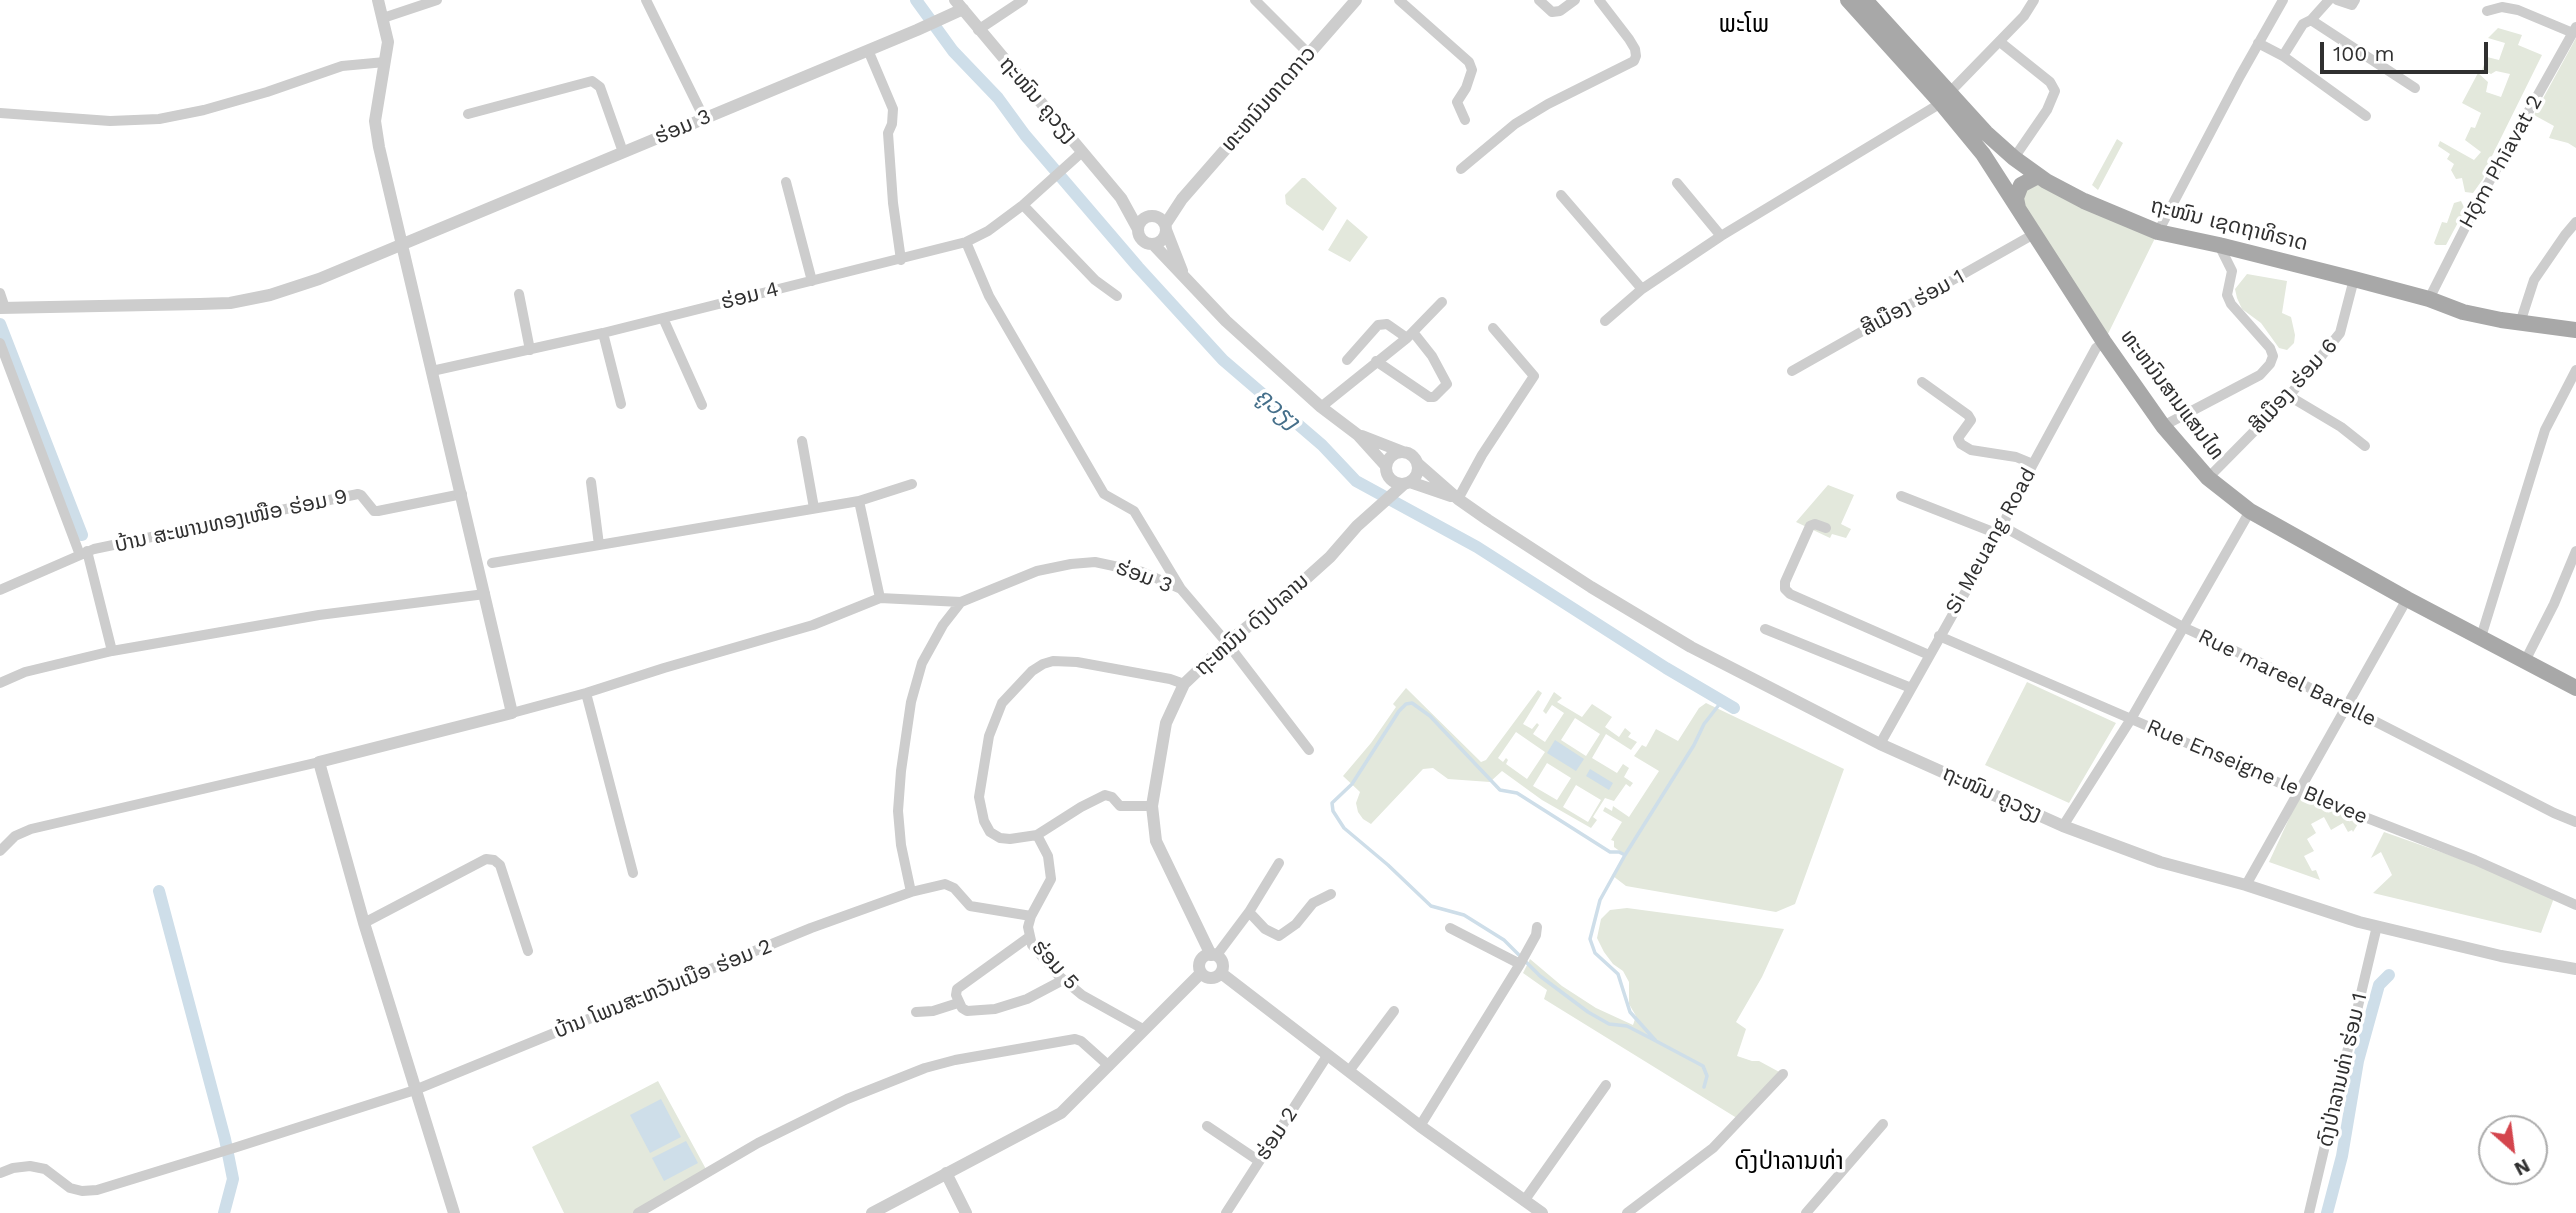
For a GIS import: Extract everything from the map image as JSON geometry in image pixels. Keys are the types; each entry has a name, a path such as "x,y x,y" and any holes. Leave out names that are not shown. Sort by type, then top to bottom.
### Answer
{"main road":[{"name":"ທະຫນົນສາມແສນໄທ","path":"1847,0 1945,98 2104,342 2163,426 2208,478 2250,511 2407,599 2576,688"},
{"name":"ຖະໜົນ ເຊດຖາທິຣາດ","path":"1865,0 1945,98 2038,176 2084,201 2158,232 2354,279 2429,299 2462,312 2576,330"},
{"path":"1983,154 2004,176 2011,179 2018,177 2022,171 2014,158"},
{"path":"2019,211 2018,191 2027,180 2038,176"}],"street":[{"path":"378,0 388,42 375,121 379,147 512,712"},
{"path":"383,19 437,0"},
{"path":"646,0 704,118"},
{"path":"978,30 1023,0"},
{"path":"1255,0 1309,54"},
{"name":"ທະຫນົນທາດກາວ","path":"1159,222 1356,0"},
{"path":"1399,0 1469,62 1472,70 1466,89 1457,102 1465,120"},
{"path":"1539,0 1552,12 1560,11 1575,0"},
{"path":"1461,169 1515,124 1548,104 1634,61 1635,49 1599,0"},
{"path":"1605,321 1642,289 1721,236 1945,98 2024,16 2034,0"},
{"path":"2158,232 2283,0"},
{"path":"2283,56 2303,24 2311,20 2329,0"},
{"path":"2337,0 2352,5 2355,0"},
{"path":"2487,11 2502,6 2574,30"},
{"name":"ຮ່ອມ 3","path":"3,308 230,303 270,295 319,279 921,29 956,8"},
{"name":"ຖະໜົນ ຄູວຽງ","path":"956,8 978,30 1079,156 1121,198 1159,222 1185,278"},
{"path":"2311,20 2415,88"},
{"name":"Hǭm Phīavat 2","path":"2429,299 2480,198 2574,30"},
{"path":"2000,42 2050,82 2055,91 2047,110 2014,158"},
{"path":"2258,43 2283,56 2366,116"},
{"path":"868,50 893,109 888,133 892,203 901,260"},
{"path":"0,113 110,121 159,119 204,110 267,92 342,66 385,62"},
{"path":"468,114 592,81 600,87 624,152"},
{"name":"ຮ່ອມ 4","path":"432,371 603,333 966,242 988,231 1023,205 1079,156"},
{"path":"786,182 812,281"},
{"path":"1677,183 1721,236"},
{"path":"1561,195 1642,289"},
{"name":"ຖະໜົນ ຄູວຽງ","path":"1121,198 1138,229"},
{"path":"1023,205 1095,280 1117,296"},
{"path":"1140,222 1159,222 1162,239 1153,244 1139,236 1140,222"},
{"path":"2520,323 2534,280 2576,222"},
{"name":"ສີເມືອງ ຮ່ອມ 1","path":"1792,371 2034,234"},
{"path":"966,242 989,296 1104,494 1135,510 1181,589"},
{"name":"ຖະໜົນ ຄູວຽງ","path":"1153,244 1226,321 1321,407 1358,435 1395,480 1458,499"},
{"path":"2163,426 2259,376 2270,364 2273,356 2270,348 2231,304 2227,295 2232,271 2219,245"},
{"name":"ສີເມືອງ ຮ່ອມ 6","path":"2208,478 2319,362 2340,333 2354,279"},
{"path":"0,293 3,308"},
{"path":"519,294 530,350"},
{"path":"1321,407 1410,335 1442,302"},
{"path":"663,318 702,405"},
{"path":"1347,360 1378,325 1387,324 1410,335 1432,356 1447,384 1434,397 1429,397 1376,361"},
{"path":"1458,499 1482,455 1534,376 1493,328"},
{"path":"603,333 621,404"},
{"name":"Si Meuang Road","path":"1880,744 2000,530 2096,348 2104,342"},
{"path":"0,344 84,553 111,651"},
{"path":"2481,637 2545,430 2576,370"},
{"path":"1922,382 1968,415 1971,420 1958,438 1961,444 1971,450 2016,457 2033,464"},
{"path":"2289,396 2341,427 2365,446"},
{"name":"ຖະໜົນ ຄູວຽງ","path":"1358,435 1412,455 1417,463 1458,499 1591,587 1691,648 1880,744 2063,826 2160,862 2246,885 2377,926 2501,956 2575,966"},
{"path":"802,442 814,508"},
{"name":"ຖະຫນົນ ດົງປາລານ","path":"1214,956 1156,841 1152,806 1166,723 1184,684 1227,643 1290,593 1375,510 1395,480 1392,455 1403,452"},
{"path":"1395,480 1417,472 1417,463"},
{"path":"591,482 599,545"},
{"path":"492,563 859,500 912,484"},
{"name":"ບ້ານ ສະພານທອງເໜືອ ຮ່ອມ 9","path":"0,590 84,553 358,494 374,511 462,495"},
{"name":"Rue mareel Barelle","path":"1902,496 2000,530 2183,627 2346,705 2576,822"},
{"path":"859,500 880,598"},
{"path":"2063,826 2130,719 2250,511"},
{"path":"1826,528 1815,524 1810,526 1785,582 1785,589 1790,594 1928,655"},
{"path":"2525,661 2554,604 2576,551"},
{"name":"ຮ່ອມ 3","path":"961,602 1037,571 1071,564 1095,562 1142,572 1181,589 1227,643 1309,750"},
{"path":"0,683 25,672 111,651 319,615 485,594"},
{"path":"0,851 15,836 30,829 319,762 586,693 813,625 880,598 961,602"},
{"path":"2246,885 2407,599"},
{"path":"911,892 901,845 898,811 911,702 922,663 943,625 961,602"},
{"path":"1765,629 1911,688"},
{"name":"Rue Enseigne le Blevee","path":"1939,636 2298,791 2475,860 2576,905"},
{"path":"1152,806 1120,807 1112,797 1105,795 1037,835 1000,838 990,832 980,807 979,797 989,736 1002,703 1012,690 1043,664 1064,661 1170,679 1184,684"},
{"path":"586,693 633,873"},
{"path":"319,762 364,923 454,1213"},
{"name":"ຮ່ອມ 5","path":"1037,835 1048,856 1051,879 1031,916 1029,937 1032,945 1063,980 1082,995 1143,1029"},
{"path":"364,923 486,859 494,860 500,865 528,951"},
{"path":"1214,956 1222,964 1221,973 1209,978 1201,973 1201,959 1214,956 1249,912 1279,863"},
{"name":"ບ້ານ ໂພນສະຫວັນເນືອ ຮ່ອມ 2","path":"0,1173 30,1166 46,1169 70,1188 82,1191 97,1190 219,1153 415,1090 798,934 911,892 945,884 954,888 970,906 1031,916"},
{"path":"1249,912 1265,929 1279,936 1296,924 1312,903 1331,894"},
{"path":"1420,1126 1527,952 1536,935 1537,926"},
{"name":"ດົງປ່າລານທ່າ ຮ່ອມ 1","path":"2309,1213 2377,926"},
{"path":"1450,928 1517,969"},
{"path":"1029,937 960,987 956,995 958,1003 967,1011 995,1009 1027,999 1063,980"},
{"path":"872,1213 1061,1113 1201,973"},
{"path":"1221,973 1420,1126 1542,1213"},
{"path":"916,1012 933,1011 958,1003"},
{"path":"1349,1072 1394,1011"},
{"path":"638,1213 767,1139 847,1099 925,1068 955,1060 1075,1040 1081,1041 1109,1066"},
{"name":"ຮ່ອມ 2","path":"1226,1213 1327,1056"},
{"path":"1627,1213 1713,1147 1783,1074"},
{"path":"1524,1201 1606,1084"},
{"path":"1806,1213 1882,1124"},
{"path":"1206,1126 1259,1161"},
{"path":"946,1173 966,1213"}],"shaded area":[{"path":"2498,28 2522,35 2518,45 2542,55 2483,179 2473,193 2465,192 2462,178 2456,179 2451,170 2454,164 2447,159 2450,154 2438,146 2440,141 2474,160 2481,152 2465,140 2471,127 2475,128 2481,113 2462,103 2478,73 2488,82 2486,92 2501,97 2510,74 2496,71 2491,74 2482,70 2487,57 2499,60 2505,43 2488,38"},
{"path":"2576,38 2576,148 2549,138 2554,126 2534,115"},
{"path":"2117,139 2123,143 2098,190 2092,185"},
{"path":"1302,178 1337,208 1323,231 1286,204 1285,195"},
{"path":"2033,178 2158,232 2104,342 2019,211 2022,185"},
{"path":"2461,201 2464,207 2462,215 2446,245 2436,245 2434,243 2442,222 2447,223 2454,203"},
{"path":"1347,219 1368,237 1350,262 1328,250"},
{"path":"2247,274 2287,281 2282,313 2291,317 2295,335 2294,343 2287,350 2279,348 2261,323 2242,309 2235,289"},
{"path":"1828,485 1854,495 1841,524 1851,529 1846,538 1832,534 1830,538 1796,522"},
{"path":"2027,682 2116,723 2069,803 1985,765"},
{"path":"1406,688 1481,762 1486,760 1538,690 1542,693 1523,724 1532,729 1537,723 1539,725 1533,734 1545,742 1564,713 1552,705 1546,714 1543,711 1554,692 1562,698 1557,702 1582,717 1592,704 1612,717 1605,727 1619,737 1625,728 1631,733 1628,737 1637,742 1631,750 1606,734 1592,758 1617,773 1623,764 1629,768 1624,777 1633,783 1630,787 1626,784 1614,801 1605,798 1593,817 1597,820 1591,828 1542,800 1502,771 1490,782 1448,779 1433,768 1423,769 1371,824 1358,812 1356,803 1360,792 1343,776 1371,743 1396,707 1393,704","holes":["1575,718 1600,734 1586,756 1561,740","1516,732 1545,752 1527,779 1506,764 1506,758 1503,762 1498,758","1547,763 1571,778 1557,800 1533,786","1576,785 1601,800 1588,822 1563,807"]},
{"path":"1706,703 1844,769 1795,904 1776,912 1626,886 1613,876 1625,855 1614,847 1614,841 1611,840 1622,822 1603,811 1605,807 1612,811 1613,806 1629,817 1659,771 1634,756 1642,745 1646,747 1656,729 1678,741 1699,708"},
{"path":"1555,740 1584,759 1576,771 1547,753"},
{"path":"1590,769 1613,783 1609,790 1586,776"},
{"path":"2299,797 2361,819 2353,832 2348,832 2343,823 2331,830 2324,817 2311,824 2316,833 2307,839 2314,851 2304,856 2312,871 2316,870 2320,880 2269,862"},
{"path":"2384,832 2469,862 2554,898 2541,933 2373,893 2392,875 2381,852 2371,858"},
{"path":"1627,908 1784,929 1762,977 1736,1022 1746,1029 1737,1056 1759,1061 1783,1074 1740,1120 1544,999 1547,990 1523,973 1530,959 1562,986 1596,1008 1633,1025 1636,1016 1629,1004 1629,982 1623,971 1613,964 1604,952 1597,938 1601,919 1610,910"},
{"path":"658,1081 707,1171 634,1213 564,1213 532,1147"},
{"path":"661,1099 681,1137 650,1153 630,1115"},
{"path":"686,1141 698,1163 664,1181 652,1158"}],"waterway":[{"name":"ຄູວຽງ","path":"916,0 953,51 998,98 1025,135 1138,267 1223,360 1322,445 1356,481 1477,547 1666,668 1734,708"},
{"path":"0,324 82,535"},
{"path":"1625,855 1694,745 1704,724 1722,701"},
{"path":"1656,1041 1627,1026 1609,1024 1588,1012 1540,976 1504,940 1464,915 1431,906 1344,828 1333,811 1332,803 1352,784 1406,704 1412,703 1430,716 1500,790 1517,793 1610,852 1625,855 1600,900 1590,939 1595,953 1618,974 1630,1012 1656,1041 1703,1066 1707,1076 1704,1087"},
{"path":"159,891 225,1139 233,1179 224,1213"},
{"path":"2327,1213 2342,1156 2358,1061 2379,985 2389,975"}],"district":[{"name":"ພະໂພ","path":"1744,25"},
{"name":"ດົງປ່າລານທ່າ","path":"1789,1162"}]}
